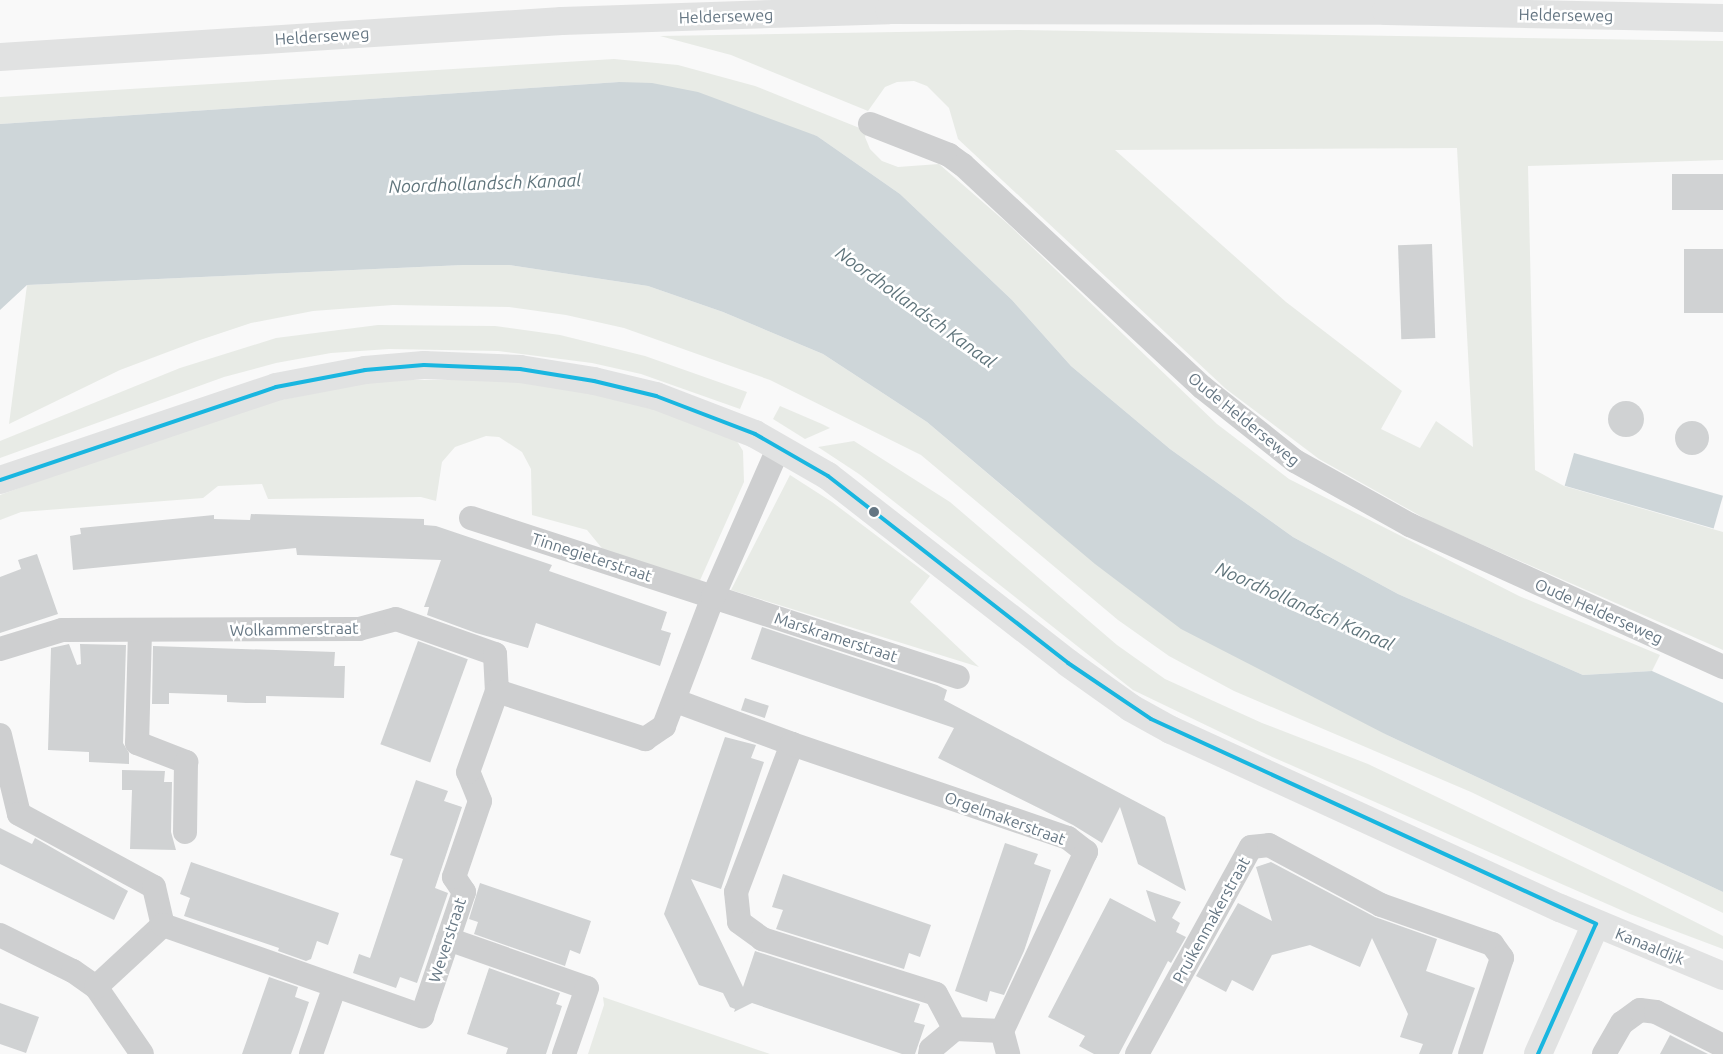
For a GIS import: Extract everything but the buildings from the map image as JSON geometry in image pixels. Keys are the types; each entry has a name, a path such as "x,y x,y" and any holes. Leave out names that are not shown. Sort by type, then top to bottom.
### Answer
{"street":[{"name":"Helderseweg","path":"0,57 562,21 889,10 1386,12 1723,18"},
{"name":"Oude Helderseweg","path":"870,124 949,155 962,165 1210,394 1294,461 1410,525 1723,667"},
{"name":"Kanaaldijk","path":"0,480 276,387 365,370 424,365 520,369 633,390 703,412 779,447 828,476 955,577 1138,712 1196,742 1596,924 1723,976"},
{"path":"497,691 645,739 664,726 676,702 713,597 779,447"},
{"name":"Tinnegieterstraat","path":"471,518 713,597"},
{"name":"Marskramerstraat","path":"713,597 958,677"},
{"name":"Wolkammerstraat","path":"0,649 62,630 359,629 396,619 494,654 497,691"},
{"path":"140,631 138,743 186,762 185,832"},
{"name":"Weverstraat","path":"163,925 422,1016 464,892 454,877 480,800 468,772 497,691"},
{"name":"Orgelmakerstraat","path":"676,702 792,744 1068,838 1086,852 1002,1031"},
{"path":"0,735 19,814 154,887 163,925 96,988"},
{"path":"792,744 736,892 739,922 762,939 936,994 955,1029"},
{"name":"Pruikenmakerstraat","path":"1137,1054 1251,847 1269,845 1381,905 1492,944 1502,958 1470,1054"},
{"path":"1538,1054 1596,924"},
{"path":"0,936 72,971 96,988 142,1054"},
{"path":"448,939 587,988 564,1054"},
{"path":"311,1054 335,986"},
{"path":"1604,1054 1622,1023 1640,1010 1656,1012 1723,1046"},
{"path":"930,1054 932,1049 955,1029 1002,1031 1008,1054"}],"shaded area":[{"path":"1019,30 1723,41 1723,160 1528,166 1535,470 1564,486 1723,532 1723,650 1431,522 1319,459 1226,389 958,139 949,108 927,86 914,81 897,82 885,87 868,111 731,55 660,36","holes":["1457,148 1473,447 1436,421 1420,448 1381,429 1402,391 1286,302 1115,150"]},
{"path":"614,59 678,65 755,86 867,131 865,137 870,149 882,161 898,167 939,164 1008,224 1217,424 1289,479 1519,596 1660,655 1652,671 1583,675 1398,594 1293,537 1170,449 1071,366 1012,300 900,194 817,136 619,82 0,124 0,97"},
{"path":"463,265 509,265 648,286 723,312 823,354 927,422 1020,501 1387,735 1723,892 1723,913 1471,792 1234,691 1169,656 1118,620 921,455 770,380 624,328 566,315 509,307 393,305 313,311 251,323 197,341 120,370 9,424 27,285"},
{"path":"378,325 495,326 560,335 645,356 747,392 740,409 641,374 592,363 498,351 389,349 331,353 276,363 224,377 0,458 0,441 180,368 276,338"},
{"path":"377,380 501,380 557,385 642,401 735,438 743,451 744,482 697,587 610,558 587,530 532,515 531,469 522,452 499,437 486,436 455,447 442,462 436,501 421,497 268,499 262,484 218,486 203,498 21,512 0,520 0,495 233,410"},
{"path":"780,406 830,428 805,439 773,419"},
{"path":"854,441 950,502 1117,645 1165,679 1262,723 1368,764 1636,892 1723,936 1723,949 1630,914 1268,755 1133,690 859,474 818,447"},
{"path":"790,475 832,502 930,576 910,602 979,667 731,590"},
{"path":"603,997 770,1054 588,1054 604,1005"}],"water":[{"name":"Noordhollandsch Kanaal","path":"619,82 652,83 698,92 817,136 900,194 1012,300 1071,366 1170,449 1293,537 1398,594 1583,675 1652,671 1723,703 1723,892 1387,735 1181,629 1095,564 927,422 823,354 723,312 648,286 509,265 463,265 27,285 0,310 0,124"},
{"path":"1574,453 1723,496 1714,528 1565,486"}],"transit line":[{"path":"0,480 276,387 365,370 424,365 520,369 594,381 656,396 755,434 828,476 1068,663 1151,719 1596,924"},
{"path":"1538,1054 1596,924"}]}
